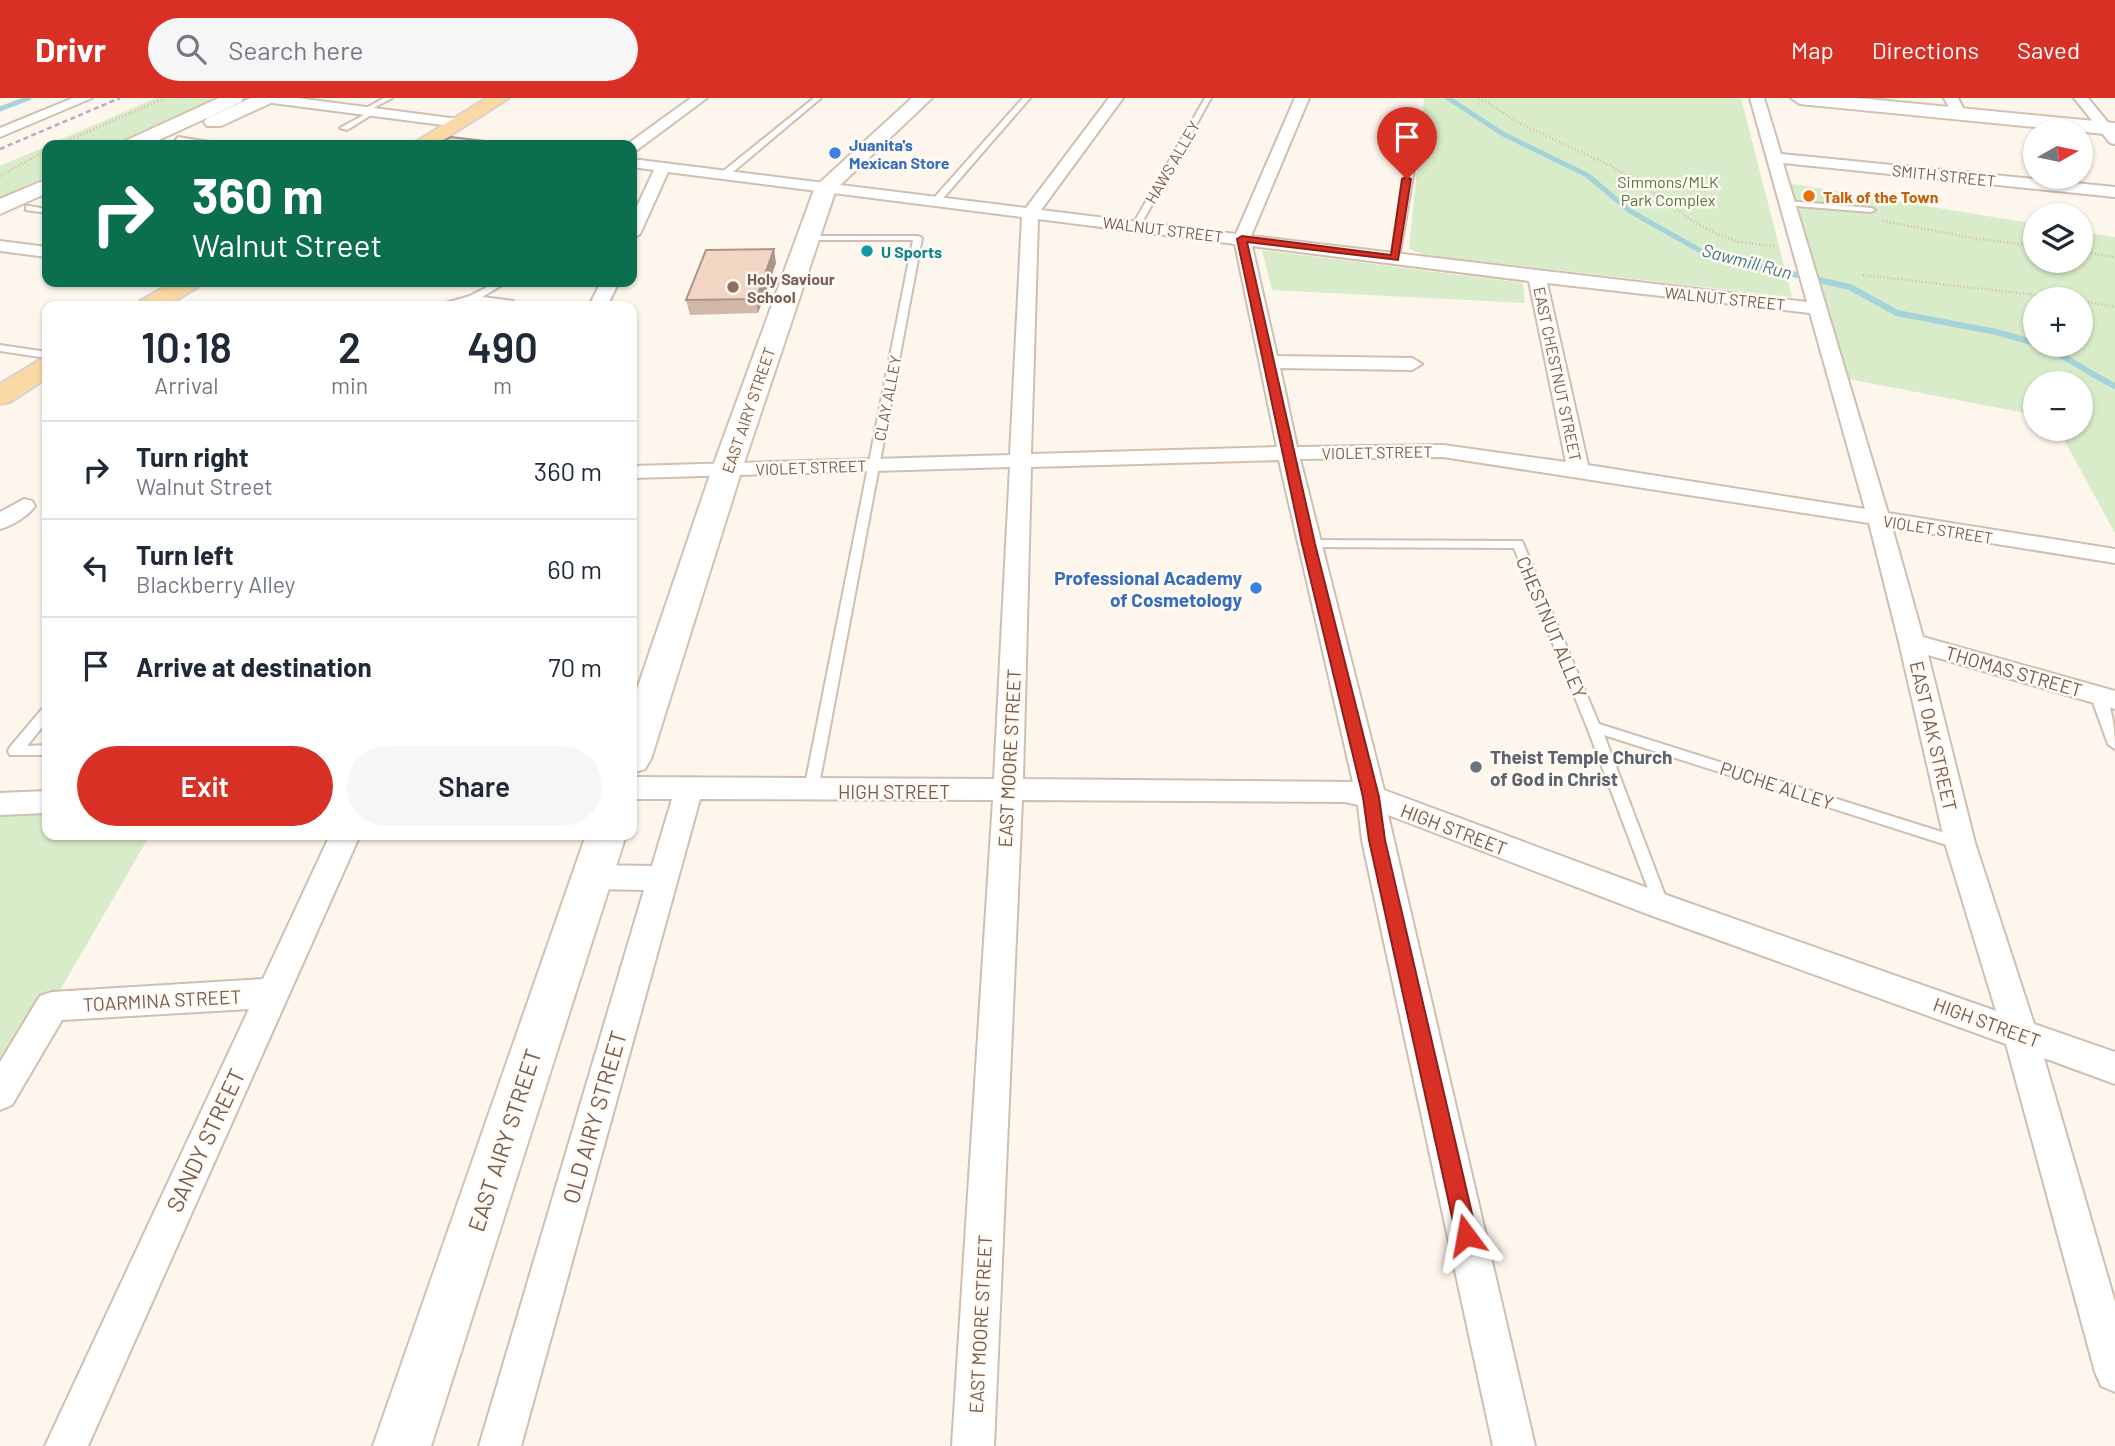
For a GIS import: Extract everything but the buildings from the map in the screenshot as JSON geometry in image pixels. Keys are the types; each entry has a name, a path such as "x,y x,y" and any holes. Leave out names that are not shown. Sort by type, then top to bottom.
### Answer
{"main road":[{"path":"143,140 234,98"},
{"path":"175,140 265,98"},
{"path":"434,140 460,132 500,98"},
{"name":"EAST AIRY STREET","path":"637,744 727,469 826,187 923,98"},
{"path":"1800,98 1954,105 2112,132"},
{"path":"0,207 42,187"},
{"path":"0,222 41,206"},
{"path":"158,301 181,287"},
{"path":"0,396 42,371"},
{"name":"EAST AIRY STREET","path":"402,1446 599,856"}],"street":[{"path":"0,133 85,98"},
{"path":"265,98 369,112 460,132"},
{"path":"637,143 701,98"},
{"path":"1030,213 1116,98"},
{"path":"1302,98 1242,239 1308,544 1371,797 1383,867 1514,1446"},
{"name":"EAST OAK STREET","path":"1757,98 1880,520 1960,843 2020,1033 2115,1372"},
{"path":"2081,98 2112,132"},
{"name":"SMITH STREET","path":"1774,158 2115,192"},
{"name":"WALNUT STREET","path":"637,164 1538,277 1816,301"},
{"path":"637,223 663,167"},
{"name":"EAST MOORE STREET","path":"973,1446 1008,791 1030,213"},
{"path":"0,246 42,251"},
{"name":"EAST CHESTNUT STREET","path":"1538,277 1578,470"},
{"path":"1269,362 1412,364"},
{"name":"VIOLET STREET","path":"637,472 1443,451 2115,556"},
{"path":"0,522 24,506"},
{"name":"THOMAS STREET","path":"1912,642 2106,697"},
{"name":"HIGH STREET","path":"637,788 1345,791 1371,797 1661,906 2115,1068"},
{"name":"OLD AIRY STREET","path":"500,1446 689,788"},
{"path":"0,804 42,802"},
{"name":"SANDY STREET","path":"66,1446 343,840"},
{"path":"599,856 663,878"},
{"name":"TOARMINA STREET","path":"0,1094 52,1006 273,993"}],"lane":[{"path":"344,128 389,98"},
{"path":"724,175 818,98"},
{"path":"936,201 1027,98"},
{"name":"HAWS ALLEY","path":"1136,226 1208,98"},
{"path":"1395,258 1416,135"},
{"path":"1787,202 1871,210"},
{"name":"CLAY ALLEY","path":"807,238 918,238 811,790"},
{"path":"460,301 473,298 494,287"},
{"path":"473,298 488,301"},
{"path":"0,348 42,354"},
{"name":"CHESTNUT ALLEY","path":"1308,544 1518,544 1594,727 1661,906"},
{"path":"2106,697 2115,744"},
{"path":"42,718 15,751 42,750"},
{"name":"PUCHE ALLEY","path":"1594,727 1960,843"}],"path":[{"path":"69,140 165,98"},
{"path":"1479,98 1521,124 1611,166 1668,202 1692,221 1717,234 1803,256"},
{"path":"0,176 42,153"},
{"path":"1881,220 1978,239 2023,245"},
{"path":"2093,254 2115,257"},
{"path":"1863,275 2023,294"},
{"path":"2093,303 2115,307"}],"green space":[{"path":"156,98 215,98 124,140 59,140"},
{"name":"Simmons/MLK Park Complex","path":"1424,98 1741,98 1792,297 1425,255 1409,249"},
{"path":"42,148 42,178 0,198 0,166"},
{"path":"1781,182 2023,222 2023,273 2093,273 2093,234 2115,237 2115,533 2065,441 2093,441 2093,371 2023,371 2023,413 1838,377"},
{"path":"1262,250 1523,283 1525,303 1272,290"},
{"path":"42,802 42,840 147,840 0,1094 0,804"}],"waterway":[{"name":"Sawmill Run","path":"0,109 29,98"},
{"name":"Sawmill Run","path":"1448,98 1503,134 1587,175 1630,211 1699,250 1731,261"},
{"name":"Sawmill Run","path":"1726,259 1850,287 1897,313 2023,340"},
{"name":"Sawmill Run","path":"2065,357 2115,386"}],"railway":[{"path":"0,149 120,98"}],"place":[{"name":"Juanita's Mexican Store","path":"835,153"},
{"name":"Talk of the Town","path":"1809,196"},
{"name":"U Sports","path":"867,251"},
{"name":"Holy Saviour School","path":"733,287"},
{"name":"Professional Academy of Cosmetology","path":"1256,588"},
{"name":"Theist Temple Church of God in Christ","path":"1476,767"}],"route":[{"path":"1407,179 1395,258 1242,239 1308,544 1371,797 1377,840 1466,1235"}]}
